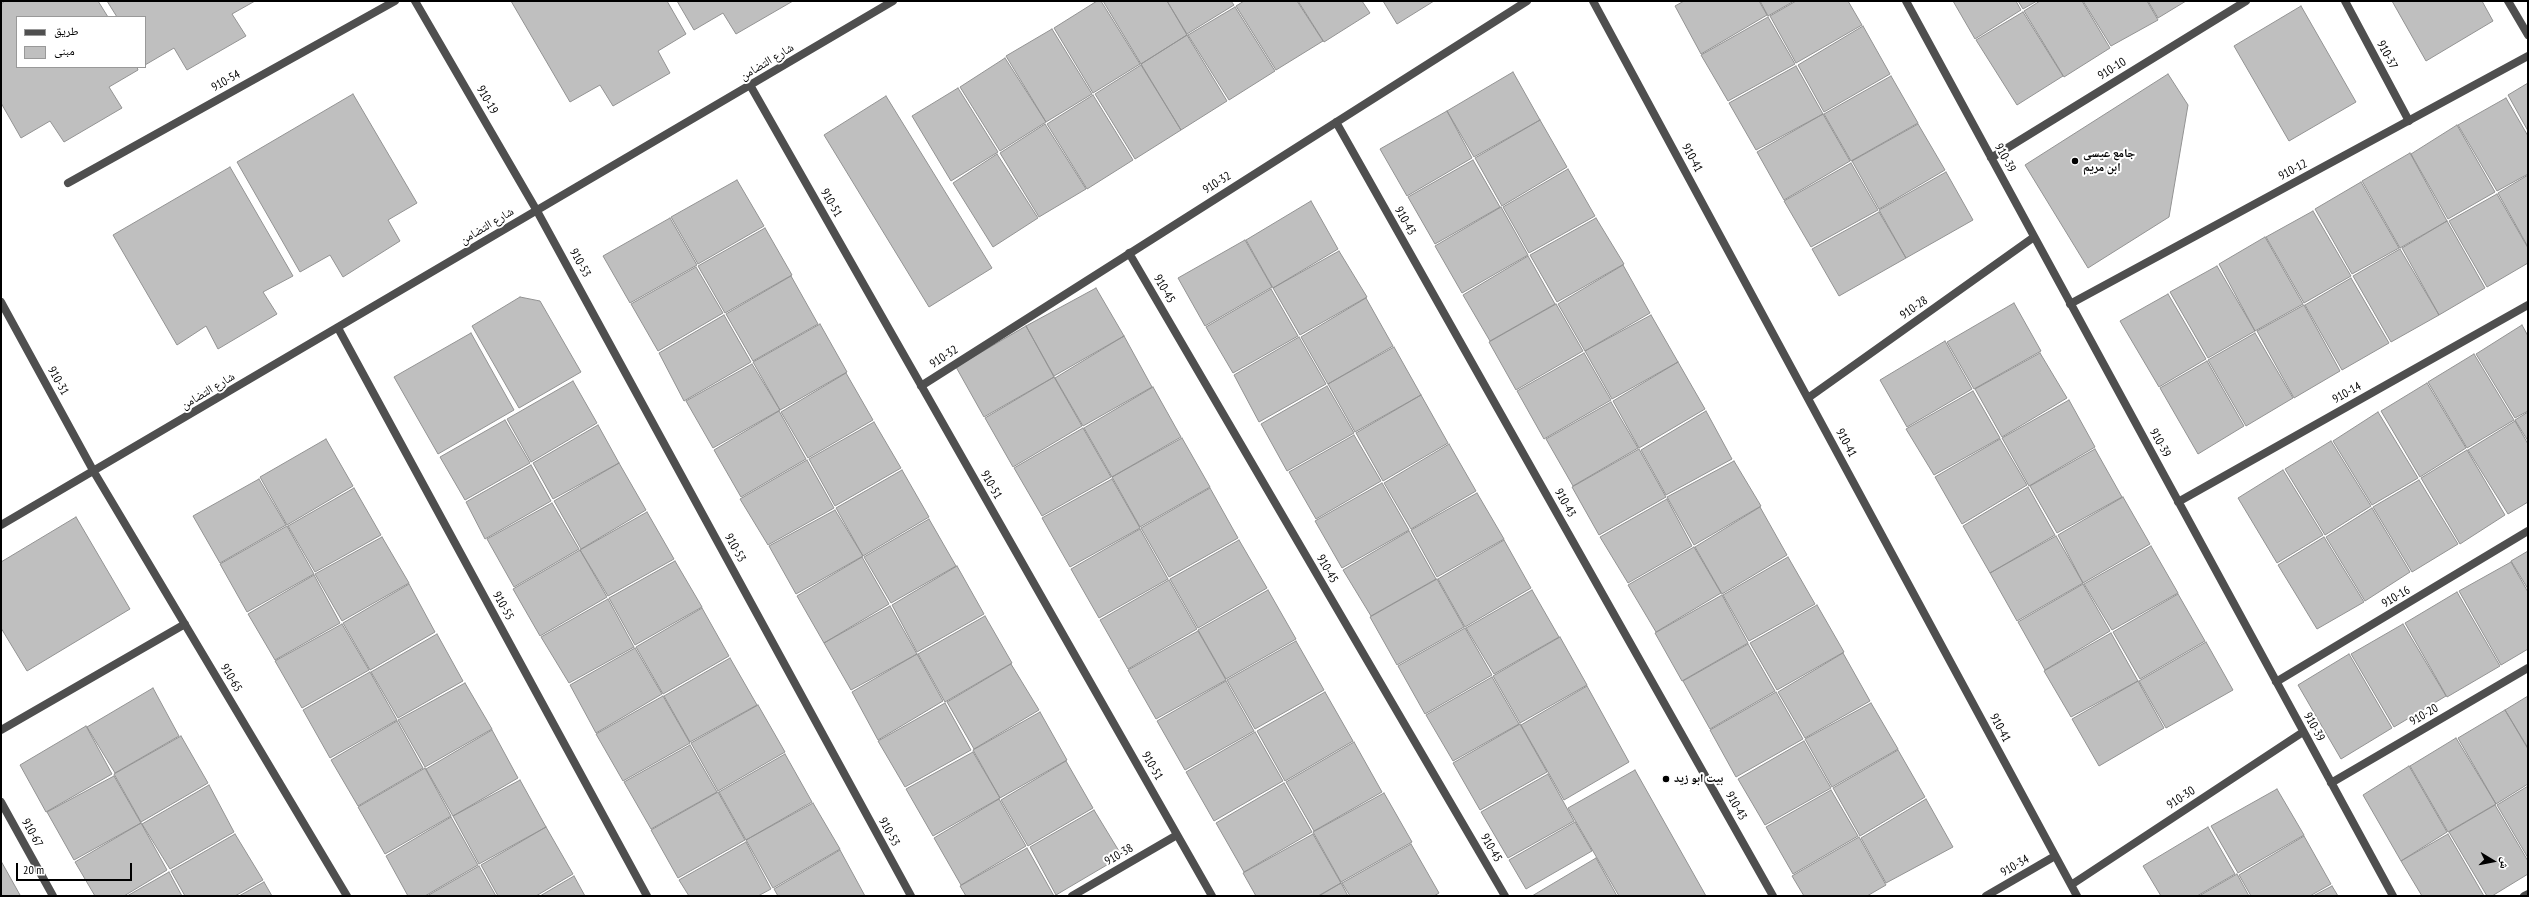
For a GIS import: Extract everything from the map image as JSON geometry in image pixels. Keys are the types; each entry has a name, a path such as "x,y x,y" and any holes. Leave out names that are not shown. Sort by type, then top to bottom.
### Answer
{"street":[{"name":"910-54","path":"68,183 395,1"},
{"name":"910-19","path":"415,1 538,210"},
{"name":"شارع التضامن","path":"1,525 94,472 893,1"},
{"name":"910-32","path":"921,386 1527,1"},
{"name":"910-41","path":"1593,1 2078,896"},
{"name":"910-39","path":"1906,1 2393,896"},
{"name":"910-10","path":"1991,158 2246,1"},
{"name":"910-37","path":"2345,1 2409,121"},
{"path":"2508,1 2528,35"},
{"name":"910-12","path":"2070,304 2528,56"},
{"name":"910-51","path":"750,85 1212,896"},
{"name":"910-43","path":"1336,122 1773,896"},
{"name":"910-53","path":"538,210 911,896"},
{"name":"910-28","path":"1808,398 2034,237"},
{"name":"910-45","path":"1129,253 1505,896"},
{"name":"910-31","path":"1,302 94,472"},
{"name":"910-14","path":"2178,502 2528,305"},
{"name":"910-55","path":"338,328 647,896"},
{"name":"910-65","path":"94,472 346,896"},
{"name":"910-16","path":"2276,682 2528,531"},
{"path":"1,730 185,624"},
{"name":"910-20","path":"2331,783 2528,668"},
{"name":"910-30","path":"2071,885 2303,732"},
{"name":"910-67","path":"1,802 53,896"},
{"name":"910-38","path":"1072,896 1177,835"},
{"name":"910-34","path":"1986,896 2056,856"},
{"path":"2524,896 2528,894"}],"building":[{"path":"5,1 98,1 107,16 16,16 16,68 137,68 138,70 109,87 122,108 64,142 50,121 21,138 1,103 1,4"},
{"path":"107,1 255,1 232,14 246,36 187,70 174,48 146,64 146,16 116,16"},
{"path":"511,1 667,1 686,34 658,51 670,73 613,106 600,85 570,102"},
{"path":"677,1 793,1 736,34 723,13 694,30"},
{"path":"1097,1 1101,1 1140,64 1093,93 1054,28"},
{"path":"1103,1 1167,1 1187,35 1141,64"},
{"path":"1167,1 1231,1 1234,5 1187,34"},
{"path":"1244,1 1297,1 1323,41 1276,70 1236,6"},
{"path":"1298,1 1362,1 1370,13 1324,42"},
{"path":"1383,1 1434,1 1397,24"},
{"path":"1684,1 1759,1 1767,15 1701,54 1675,6"},
{"path":"1760,1 1794,1 1768,16"},
{"path":"1796,1 1848,1 1862,25 1796,63 1770,16"},
{"path":"1953,1 2016,1 2021,10 1975,39"},
{"path":"2018,1 2037,1 2023,9"},
{"path":"2040,1 2082,1 2110,48 2064,77 2024,11"},
{"path":"2083,1 2147,1 2158,20 2111,46"},
{"path":"2148,1 2186,1 2158,18"},
{"path":"2392,1 2482,1 2493,21 2426,61"},
{"path":"2301,6 2356,102 2289,141 2234,46"},
{"path":"1235,7 1275,71 1229,100 1188,35"},
{"path":"2023,12 2063,76 2017,105 1976,40"},
{"path":"1768,17 1795,64 1728,101 1701,55"},
{"path":"1863,26 1890,74 1824,112 1798,65"},
{"path":"1052,29 1092,94 1046,122 1006,56"},
{"path":"1187,35 1227,101 1181,130 1141,64"},
{"path":"1005,58 1046,122 1000,151 960,87"},
{"path":"1141,65 1181,130 1135,159 1095,94"},
{"path":"1796,66 1823,114 1756,150 1729,103"},
{"path":"1513,72 1540,120 1474,157 1447,111"},
{"path":"2168,74 2188,105 2169,217 2088,268 2025,165"},
{"path":"1891,76 1918,123 1851,161 1824,114"},
{"path":"2528,83 2528,131 2508,95"},
{"path":"958,88 998,152 951,181 912,116"},
{"path":"353,94 417,203 388,220 400,241 343,277 330,255 300,272 237,162"},
{"path":"1093,95 1133,160 1087,189 1047,124"},
{"path":"886,96 992,268 929,307 824,135"},
{"path":"2506,98 2528,136 2528,174 2497,191 2458,125"},
{"path":"1447,111 1472,158 1407,196 1380,149"},
{"path":"1823,114 1850,161 1784,200 1757,152"},
{"path":"1540,120 1567,167 1502,206 1475,158"},
{"path":"1045,124 1086,189 1039,217 1000,153"},
{"path":"1918,124 1945,170 1879,209 1852,161"},
{"path":"2457,125 2495,192 2448,219 2411,154"},
{"path":"2410,153 2447,221 2400,248 2362,181"},
{"path":"997,154 1038,218 993,247 953,183"},
{"path":"1473,160 1500,207 1435,244 1408,197"},
{"path":"1851,163 1878,210 1811,247 1784,201"},
{"path":"230,167 293,276 263,292 277,314 218,349 206,326 177,345 113,235"},
{"path":"1568,169 1595,216 1529,253 1503,207"},
{"path":"1946,172 1973,220 1906,258 1879,210"},
{"path":"2528,175 2528,247 2498,193"},
{"path":"737,180 764,226 698,264 671,217"},
{"path":"2361,182 2399,248 2352,274 2315,209"},
{"path":"2497,194 2528,248 2528,263 2487,287 2449,221"},
{"path":"1311,201 1338,249 1273,288 1246,240"},
{"path":"1501,207 1528,255 1462,293 1435,246"},
{"path":"2313,211 2351,276 2304,303 2266,237"},
{"path":"1879,212 1906,258 1839,296 1812,249"},
{"path":"670,218 697,265 630,303 603,256"},
{"path":"1596,218 1624,264 1557,302 1530,255"},
{"path":"2447,221 2485,288 2439,315 2402,248"},
{"path":"765,228 792,275 725,313 698,266"},
{"path":"2265,237 2303,304 2255,331 2219,264"},
{"path":"1245,240 1272,287 1205,326 1178,278"},
{"path":"2400,249 2439,315 2391,342 2353,276"},
{"path":"1339,251 1367,297 1300,335 1273,288"},
{"path":"1528,256 1555,304 1490,341 1463,295"},
{"path":"1623,265 1650,313 1585,351 1558,304"},
{"path":"2217,266 2255,331 2208,358 2170,292"},
{"path":"696,267 723,313 658,351 631,304"},
{"path":"791,276 818,324 753,361 726,314"},
{"path":"2351,278 2389,343 2342,370 2305,305"},
{"path":"1096,288 1124,336 1054,376 1026,326"},
{"path":"1271,289 1298,336 1233,373 1206,327"},
{"path":"2168,294 2206,359 2159,387 2120,321"},
{"path":"520,297 540,301 581,372 519,408 472,326"},
{"path":"1366,298 1393,346 1328,384 1301,337"},
{"path":"2014,303 2041,351 1974,389 1947,342"},
{"path":"1556,304 1583,351 1516,390 1489,342"},
{"path":"2304,305 2340,371 2294,398 2257,331"},
{"path":"724,315 751,362 684,401 659,353"},
{"path":"1651,315 1678,362 1612,399 1585,351"},
{"path":"820,324 847,372 780,410 753,362"},
{"path":"2522,325 2528,336 2528,411 2515,418 2476,354"},
{"path":"1026,326 1054,377 984,417 956,367"},
{"path":"471,333 514,410 438,454 394,377"},
{"path":"2255,333 2293,398 2246,426 2208,360"},
{"path":"1124,336 1152,387 1083,426 1055,378"},
{"path":"1299,337 1326,384 1259,422 1234,375"},
{"path":"1945,341 1972,389 1907,427 1880,380"},
{"path":"1394,347 1421,395 1355,432 1328,384"},
{"path":"1584,353 1611,400 1544,439 1517,391"},
{"path":"2040,353 2067,398 2002,437 1975,389"},
{"path":"2474,354 2514,420 2467,448 2428,382"},
{"path":"2207,361 2244,426 2198,454 2160,388"},
{"path":"1678,362 1705,409 1639,448 1613,401"},
{"path":"752,364 780,410 713,448 686,401"},
{"path":"846,373 873,420 808,458 781,412"},
{"path":"1054,377 1082,426 1013,467 985,418"},
{"path":"573,381 597,423 531,462 507,419"},
{"path":"2427,383 2466,448 2420,477 2381,411"},
{"path":"1327,386 1354,433 1287,471 1261,424"},
{"path":"1153,387 1181,437 1112,477 1084,428"},
{"path":"1973,391 2000,438 1934,475 1906,429"},
{"path":"1421,395 1448,443 1383,481 1356,433"},
{"path":"2069,400 2095,447 2029,486 2002,438"},
{"path":"1611,402 1638,448 1573,486 1546,439"},
{"path":"779,411 806,459 741,497 714,450"},
{"path":"1706,411 1732,459 1666,495 1641,450"},
{"path":"2378,412 2418,478 2372,505 2333,441"},
{"path":"2528,412 2528,441 2515,420"},
{"path":"505,420 530,463 465,500 440,457"},
{"path":"2515,421 2528,444 2528,502 2508,514 2468,450"},
{"path":"874,422 901,468 835,506 809,459"},
{"path":"598,425 619,463 553,499 533,463"},
{"path":"1083,428 1111,477 1042,516 1014,468"},
{"path":"1354,435 1381,481 1316,519 1289,472"},
{"path":"1182,438 1210,487 1140,527 1112,477"},
{"path":"326,439 353,486 287,525 260,477"},
{"path":"2000,439 2027,485 1962,524 1935,477"},
{"path":"2331,441 2371,506 2325,535 2285,469"},
{"path":"1449,444 1476,491 1411,529 1384,483"},
{"path":"1639,449 1666,497 1599,535 1572,487"},
{"path":"2095,449 2122,497 2057,533 2030,486"},
{"path":"2467,450 2505,515 2460,544 2421,478"},
{"path":"807,460 834,508 768,545 740,499"},
{"path":"1734,461 1761,506 1694,545 1667,497"},
{"path":"619,463 646,510 581,549 554,501"},
{"path":"531,465 551,501 485,539 466,502"},
{"path":"902,470 929,517 863,556 836,508"},
{"path":"2283,470 2323,535 2277,563 2238,498"},
{"path":"259,479 286,525 220,563 193,516"},
{"path":"1112,479 1140,528 1070,567 1042,518"},
{"path":"2419,480 2458,544 2412,572 2373,507"},
{"path":"1382,483 1409,530 1342,568 1315,521"},
{"path":"2028,487 2055,535 1990,573 1963,526"},
{"path":"354,488 381,535 315,572 288,526"},
{"path":"1210,488 1238,538 1169,577 1141,528"},
{"path":"1477,493 1504,539 1437,577 1411,530"},
{"path":"2123,497 2150,544 2083,583 2058,535"},
{"path":"1667,499 1692,546 1628,583 1600,537"},
{"path":"552,503 579,549 514,587 487,539"},
{"path":"1760,507 1787,555 1722,594 1695,547"},
{"path":"2372,508 2410,572 2365,601 2326,537"},
{"path":"835,510 863,556 796,594 769,546"},
{"path":"647,512 674,559 608,596 580,550"},
{"path":"76,517 130,609 27,671 1,628 1,562"},
{"path":"929,519 956,566 891,603 864,557"},
{"path":"287,526 314,574 247,612 220,564"},
{"path":"1140,529 1168,579 1099,618 1071,569"},
{"path":"1409,531 1436,579 1371,616 1343,570"},
{"path":"2056,536 2083,583 2017,621 1990,573"},
{"path":"382,537 409,583 342,621 315,574"},
{"path":"2324,537 2364,602 2317,629 2278,565"},
{"path":"1239,540 1267,588 1198,628 1170,579"},
{"path":"1504,540 1531,588 1465,627 1438,579"},
{"path":"2151,546 2178,593 2112,630 2084,584"},
{"path":"1694,547 1721,593 1656,632 1628,585"},
{"path":"580,550 607,597 540,636 513,589"},
{"path":"2528,551 2528,589 2511,561"},
{"path":"862,557 889,604 824,643 797,596"},
{"path":"1788,557 1815,604 1749,641 1723,595"},
{"path":"675,561 702,607 635,645 609,598"},
{"path":"2511,562 2528,592 2528,649 2501,665 2459,591"},
{"path":"957,566 984,614 917,652 892,605"},
{"path":"314,575 340,623 275,660 248,614"},
{"path":"1437,579 1464,627 1397,665 1370,617"},
{"path":"1169,580 1197,629 1128,669 1100,620"},
{"path":"409,584 435,632 370,670 343,623"},
{"path":"2083,584 2110,631 2045,670 2018,622"},
{"path":"1268,590 1296,639 1226,679 1198,630"},
{"path":"1532,590 1559,637 1494,674 1466,628"},
{"path":"2457,592 2500,666 2447,697 2405,623"},
{"path":"2178,594 2205,641 2140,679 2113,632"},
{"path":"1722,595 1748,643 1682,681 1655,633"},
{"path":"608,599 634,647 569,683 541,637"},
{"path":"1817,605 1844,652 1777,690 1750,643"},
{"path":"890,606 917,654 851,690 824,643"},
{"path":"702,608 729,656 663,694 636,647"},
{"path":"985,616 1012,663 945,702 918,654"},
{"path":"342,624 369,670 302,708 275,661"},
{"path":"2403,624 2446,696 2394,727 2351,654"},
{"path":"1465,628 1492,675 1425,714 1398,666"},
{"path":"1198,631 1226,680 1156,719 1128,670"},
{"path":"2111,633 2138,681 2071,717 2044,671"},
{"path":"437,634 463,681 398,718 371,672"},
{"path":"1560,637 1587,685 1520,723 1493,676"},
{"path":"1296,641 1324,690 1255,729 1227,680"},
{"path":"2206,642 2233,690 2166,728 2139,681"},
{"path":"1748,644 1775,691 1710,729 1683,681"},
{"path":"635,648 662,694 596,733 570,685"},
{"path":"1843,653 1870,701 1805,738 1778,692"},
{"path":"917,654 943,701 878,740 852,692"},
{"path":"2349,654 2392,728 2341,759 2298,685"},
{"path":"730,658 757,705 690,742 664,696"},
{"path":"1011,664 1039,710 974,749 947,702"},
{"path":"370,672 397,720 330,758 303,710"},
{"path":"1492,677 1519,724 1453,761 1426,715"},
{"path":"1226,681 1254,731 1185,770 1157,721"},
{"path":"2138,681 2164,728 2099,766 2072,719"},
{"path":"465,683 492,729 425,767 398,720"},
{"path":"1587,686 1629,762 1564,800 1521,725"},
{"path":"153,688 179,736 115,773 87,727"},
{"path":"1325,692 1353,741 1285,781 1257,731"},
{"path":"1776,692 1803,739 1736,777 1710,730"},
{"path":"663,696 690,743 623,781 596,734"},
{"path":"2528,696 2528,748 2505,710"},
{"path":"945,703 971,750 905,787 878,741"},
{"path":"1871,703 1898,749 1832,787 1805,739"},
{"path":"758,705 785,752 718,791 691,743"},
{"path":"2505,710 2528,749 2528,784 2496,804 2458,738"},
{"path":"1040,712 1067,760 1000,798 973,750"},
{"path":"397,721 423,768 358,806 331,760"},
{"path":"1520,724 1547,772 1480,810 1453,763"},
{"path":"86,726 112,774 46,812 20,765"},
{"path":"492,730 518,778 453,816 426,769"},
{"path":"1255,732 1283,781 1214,821 1186,772"},
{"path":"181,736 208,783 141,822 114,774"},
{"path":"2456,738 2496,804 2448,832 2410,766"},
{"path":"1804,741 1831,788 1765,825 1738,779"},
{"path":"1354,742 1382,792 1314,831 1286,782"},
{"path":"690,745 717,792 651,829 624,782"},
{"path":"1898,750 1925,797 1860,836 1833,788"},
{"path":"973,752 1000,798 933,836 906,789"},
{"path":"785,754 812,802 746,840 719,792"},
{"path":"1066,761 1093,808 1028,846 1001,800"},
{"path":"2409,766 2447,832 2401,861 2363,795"},
{"path":"425,768 451,816 385,854 358,807"},
{"path":"1635,770 1706,896 1619,896 1568,808"},
{"path":"1548,774 1574,821 1508,858 1481,812"},
{"path":"114,776 141,823 74,860 47,812"},
{"path":"520,780 546,827 479,864 453,816"},
{"path":"1284,783 1312,832 1244,872 1216,823"},
{"path":"209,785 234,832 170,869 142,824"},
{"path":"2528,786 2528,858 2497,805"},
{"path":"2277,789 2304,835 2238,873 2211,826"},
{"path":"1831,790 1858,836 1793,874 1766,827"},
{"path":"718,792 745,840 678,878 651,830"},
{"path":"1384,793 1412,842 1341,882 1313,832"},
{"path":"999,799 1026,846 961,885 934,838"},
{"path":"1926,799 1953,847 1886,883 1861,838"},
{"path":"813,803 840,849 773,888 746,840"},
{"path":"2495,805 2528,861 2528,874 2492,896 2487,896 2449,832"},
{"path":"1094,810 1122,856 1056,895 1030,847"},
{"path":"451,817 478,865 425,896 408,896 386,856"},
{"path":"1575,822 1592,851 1526,889 1509,860"},
{"path":"141,823 167,870 124,896 95,896 75,862"},
{"path":"546,827 573,874 536,896 498,896 481,865"},
{"path":"2208,827 2235,874 2197,896 2161,896 2143,866"},
{"path":"235,834 263,880 235,896 185,896 171,871"},
{"path":"1313,834 1341,883 1318,896 1256,896 1243,873"},
{"path":"2448,834 2484,896 2422,896 2401,861"},
{"path":"2304,836 2331,884 2310,896 2251,896 2239,875"},
{"path":"1859,837 1886,885 1867,896 1804,896 1792,876"},
{"path":"746,842 771,889 758,896 689,896 679,880"},
{"path":"1411,844 1439,893 1434,896 1350,896 1342,883"},
{"path":"1027,848 1054,896 966,896 960,886"},
{"path":"840,850 865,896 778,896 774,889"},
{"path":"1596,858 1617,896 1532,896"},
{"path":"1,861 20,895 1,896"},
{"path":"479,866 496,896 427,896"},
{"path":"169,872 182,896 127,896"},
{"path":"2237,874 2249,896 2199,896"},
{"path":"574,876 585,896 540,896"},
{"path":"264,882 272,896 239,896"},
{"path":"1341,883 1348,896 1319,896"},
{"path":"2332,886 2338,896 2313,896"}],"place":[{"name":"جامع عيسى ابن مريم","path":"2075,161"},
{"name":"بيت ابو زيد","path":"1666,779"}]}
